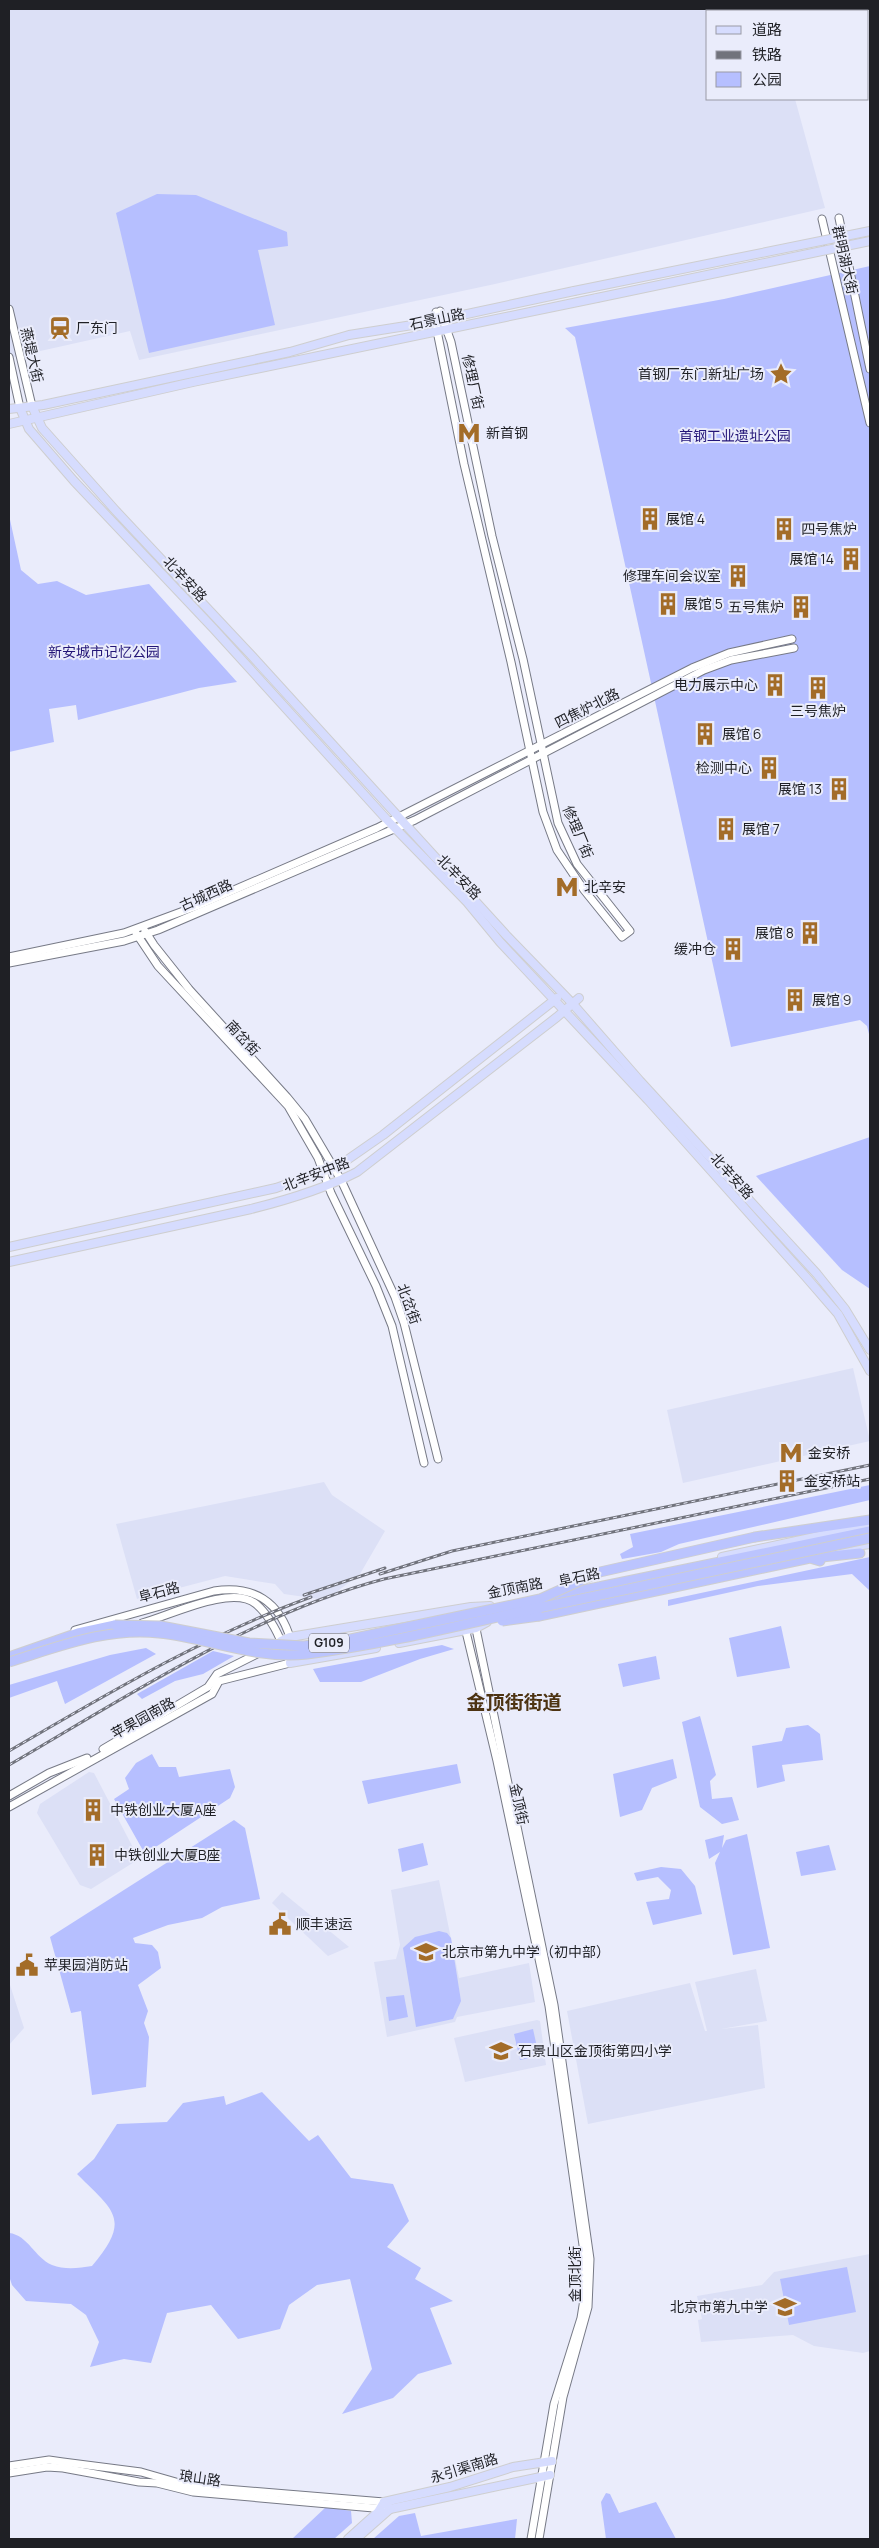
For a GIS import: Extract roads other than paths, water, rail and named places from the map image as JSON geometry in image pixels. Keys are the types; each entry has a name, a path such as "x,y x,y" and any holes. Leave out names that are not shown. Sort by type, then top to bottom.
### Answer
{"highway":[{"path":"540,1599 600,1572 755,1538 870,1520"},
{"name":"阜石路","path":"9,1657 78,1633 129,1624 183,1628 249,1643 304,1646 346,1640 870,1531"},
{"name":"阜石路","path":"9,1662 82,1640 117,1632 157,1632 182,1636 247,1652 291,1655 349,1647 470,1627 870,1538"},
{"path":"470,1627 539,1616 722,1576 858,1550"},
{"path":"810,1558 820,1560"}],"main road":[{"name":"群明湖大街","path":"839,218 870,369"},
{"name":"群明湖大街","path":"822,219 870,423"},
{"name":"石景山路","path":"9,409 32,406 290,352 349,335 439,316 574,291 870,231"},
{"name":"石景山路","path":"9,424 193,382 870,241"},
{"path":"839,288 844,279 850,280 854,284"},
{"name":"燕堤大街","path":"9,309 32,406"},
{"name":"修理厂街","path":"439,316 447,329 492,536 523,659 552,800 566,843 590,883 630,931 622,938 557,850 543,812 464,464 437,331 439,316"},
{"name":"燕堤大街","path":"9,357 20,408"},
{"name":"北辛安路","path":"32,406 36,418 116,511 399,816 507,936 562,993 575,1001 831,1290 870,1350"},
{"name":"北辛安路","path":"20,408 23,421 74,481 213,628 392,825 648,1100 830,1304 853,1337 870,1371"},
{"name":"四焦炉北路","path":"399,816 710,660 729,652 792,639"},
{"name":"四焦炉北路","path":"405,824 704,670 731,660 794,648"},
{"name":"古城西路","path":"9,963 148,934 392,825 399,816"},
{"name":"古城西路","path":"9,957 79,944 142,927 392,825 405,824"},
{"name":"南岔街","path":"142,927 154,946 189,990 287,1097 333,1166"},
{"name":"南岔街","path":"134,929 158,966 288,1106 318,1158 323,1171"},
{"name":"北辛安中路","path":"9,1247 276,1188 347,1160 383,1135 562,993"},
{"name":"北辛安中路","path":"9,1262 250,1209 341,1180 365,1166 575,1001"},
{"name":"北岔街","path":"333,1166 395,1297 404,1323 438,1458"},
{"name":"北岔街","path":"323,1171 376,1286 392,1326 424,1463"},
{"name":"金顶南路","path":"281,1641 290,1637 471,1607 486,1607 870,1525"},
{"name":"金顶南路","path":"293,1663 470,1627 489,1620 870,1538"},
{"path":"816,1551 858,1550 870,1544"},
{"name":"阜石路","path":"9,1653 84,1627 229,1589 248,1590 263,1599 284,1621 290,1637 293,1663"},
{"name":"阜石路","path":"9,1666 96,1636 229,1598 240,1598 255,1603 274,1627 293,1663"},
{"name":"金顶街","path":"471,1607 470,1627 497,1760 552,2006"},
{"name":"金顶街","path":"460,1609 470,1627 552,2006"},
{"name":"苹果园南路","path":"9,1796 49,1773 73,1765 100,1751 208,1688 217,1674 281,1641"},
{"name":"苹果园南路","path":"9,1807 212,1694 219,1680 293,1663"},
{"name":"金顶北街","path":"531,2539 537,2534 548,2461 562,2397 583,2330 590,2286 587,2234 552,2006"},
{"name":"琅山路","path":"9,2466 49,2460 141,2472 190,2486 382,2505"},
{"name":"永引渠南路","path":"382,2505 450,2488 498,2470 548,2461"},
{"name":"琅山路","path":"9,2473 48,2467 62,2468 139,2482 157,2483 193,2492 382,2505"},
{"name":"永引渠南路","path":"356,2539 390,2509 546,2475"},
{"path":"348,2539 382,2505 390,2509"}],"railway":[{"path":"380,1574 452,1551 870,1465"},
{"path":"9,1765 144,1685 238,1635 286,1613 335,1594 384,1579 870,1479"},
{"path":"304,1595 385,1568"},
{"path":"9,1751 119,1688 194,1648 271,1612 311,1597"}],"place":[{"name":"厂东门","path":"60,328"},
{"name":"首钢厂东门新址广场","path":"781,374"},
{"name":"新首钢","path":"469,433"},
{"name":"展馆 4","path":"650,519"},
{"name":"四号焦炉","path":"784,529"},
{"name":"展馆 14","path":"851,559"},
{"name":"修理车间会议室","path":"738,576"},
{"name":"展馆 5","path":"668,604"},
{"name":"五号焦炉","path":"801,607"},
{"name":"电力展示中心","path":"775,685"},
{"name":"三号焦炉","path":"818,688"},
{"name":"展馆 6","path":"705,734"},
{"name":"检测中心","path":"769,768"},
{"name":"展馆 13","path":"839,789"},
{"name":"展馆 7","path":"726,829"},
{"name":"北辛安","path":"567,887"},
{"name":"展馆 8","path":"810,933"},
{"name":"缓冲仓","path":"733,949"},
{"name":"展馆 9","path":"795,1000"},
{"name":"金安桥","path":"791,1453"},
{"name":"金安桥站","path":"787,1481"},
{"name":"中铁创业大厦A座","path":"93,1810"},
{"name":"中铁创业大厦B座","path":"97,1855"},
{"name":"顺丰速运","path":"280,1924"},
{"name":"北京市第九中学（初中部）","path":"426,1952"},
{"name":"苹果园消防站","path":"27,1965"},
{"name":"石景山区金顶街第四小学","path":"501,2051"},
{"name":"北京市第九中学","path":"785,2307"}],"district":[{"name":"金顶街街道","path":"514,1702"}],"park label":[{"name":"首钢工业遗址公园","path":"735,436"},
{"name":"新安城市记忆公园","path":"104,652"}]}
